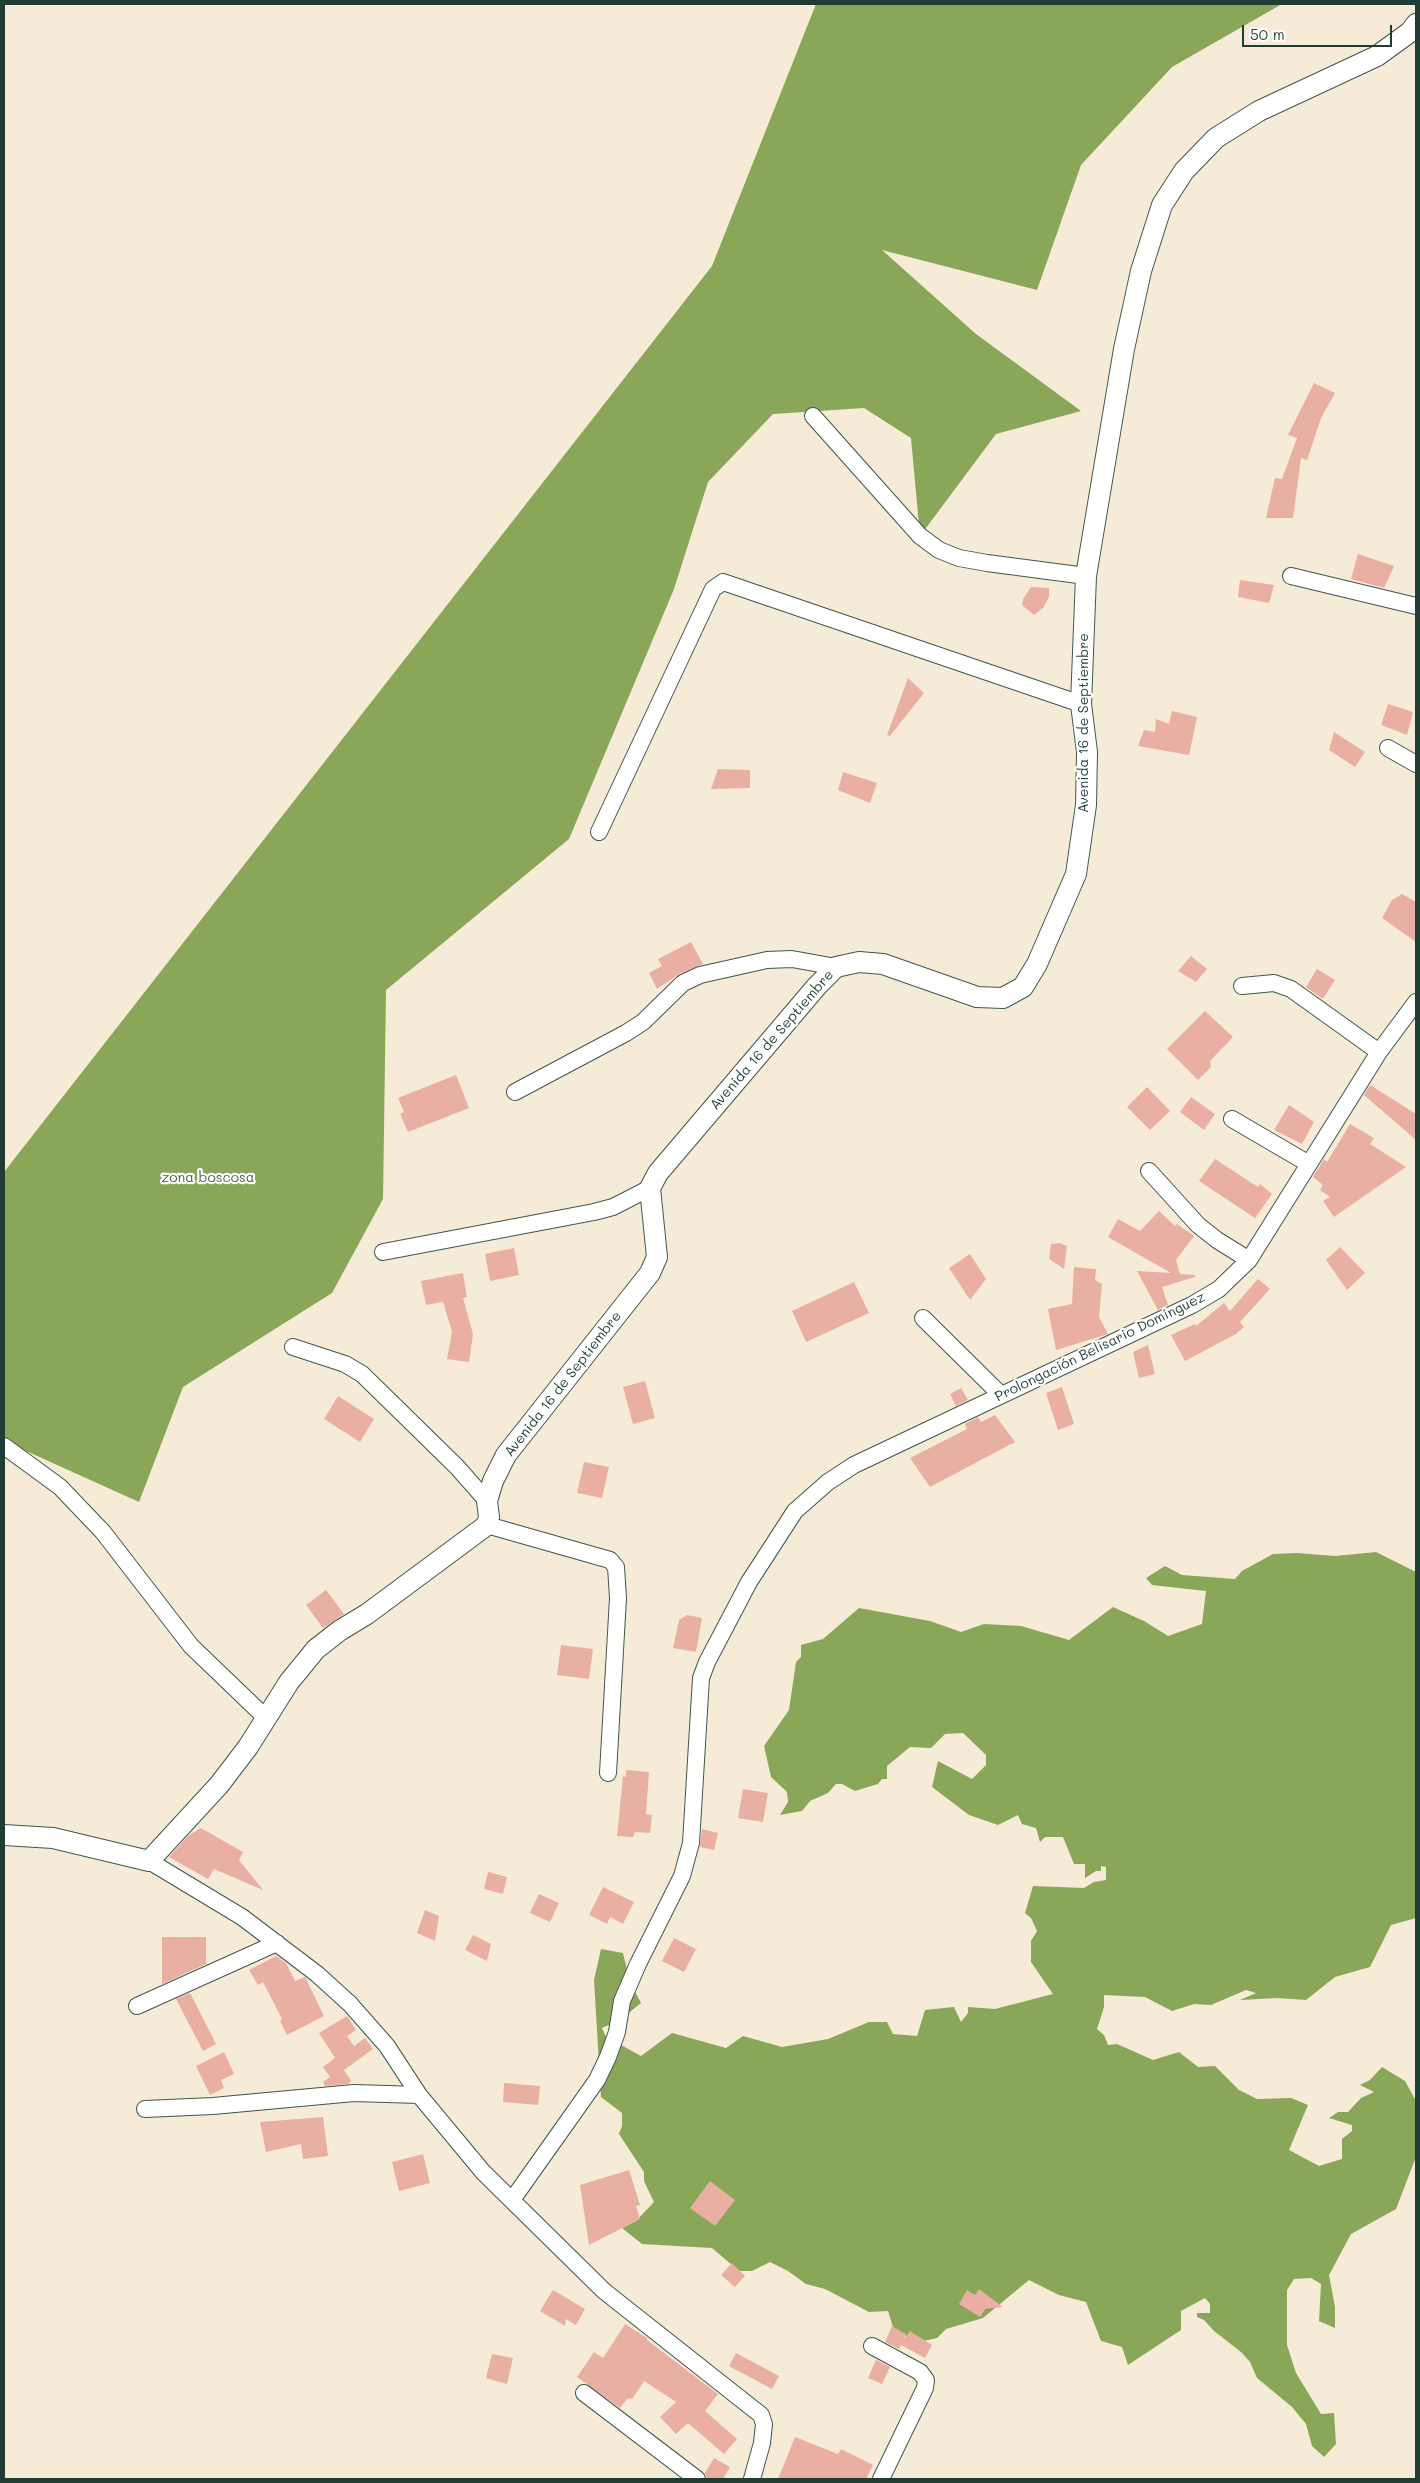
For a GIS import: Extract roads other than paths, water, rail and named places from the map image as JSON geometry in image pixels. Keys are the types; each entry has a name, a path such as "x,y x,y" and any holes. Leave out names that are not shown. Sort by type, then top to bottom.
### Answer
{"street":[{"name":"Avenida 16 de Septiembre","path":"487,1525 489,1517 488,1501 493,1480 506,1455 650,1273 657,1257 650,1188 658,1174 817,986 836,967 859,962 883,964 976,997 1003,998 1023,986 1037,964 1076,874 1086,805 1087,752 1081,704 1086,576 1124,349 1141,271 1162,205 1184,170 1216,138 1259,111 1376,56 1410,32 1416,24"},
{"path":"813,416 920,536 939,550 968,560 1086,576"},
{"path":"1291,576 1416,606"},
{"path":"599,832 713,589 723,582 1081,704"},
{"path":"1388,748 1416,764"},
{"path":"515,1092 626,1034 643,1022 677,988 700,975 767,960 792,959 836,967"},
{"path":"1242,986 1274,983 1291,989 1379,1052"},
{"name":"Prolongación Belisario Domínguez","path":"512,2200 601,2072 617,2032 622,2001 638,1964 682,1876 691,1843 701,1678 707,1662 749,1582 795,1512 828,1482 854,1465 1192,1305 1219,1289 1249,1260 1379,1052 1416,1002"},
{"path":"1232,1119 1309,1164"},
{"path":"1149,1171 1198,1225 1217,1240 1249,1260"},
{"path":"383,1252 594,1212 613,1207 650,1188"},
{"path":"923,1318 1001,1395"},
{"path":"293,1348 345,1364 362,1374 488,1501"},
{"path":"4,1446 60,1487 103,1532 191,1646 266,1718"},
{"path":"149,1861 219,1785 248,1747 289,1682 316,1649 339,1631 367,1614 487,1525 613,1562 617,1574 618,1607 608,1773"},
{"path":"4,1835 53,1838 149,1861 242,1917 317,1974 350,2004 387,2046 419,2095 483,2172 604,2290 761,2415 764,2424 762,2443 752,2479"},
{"path":"137,2006 277,1943"},
{"path":"145,2109 212,2106 354,2093 419,2095"},
{"path":"872,2346 920,2372 926,2380 925,2388 881,2479"},
{"path":"584,2393 697,2479"}],"park label":[{"name":"zona boscosa","path":"208,1178"}]}
